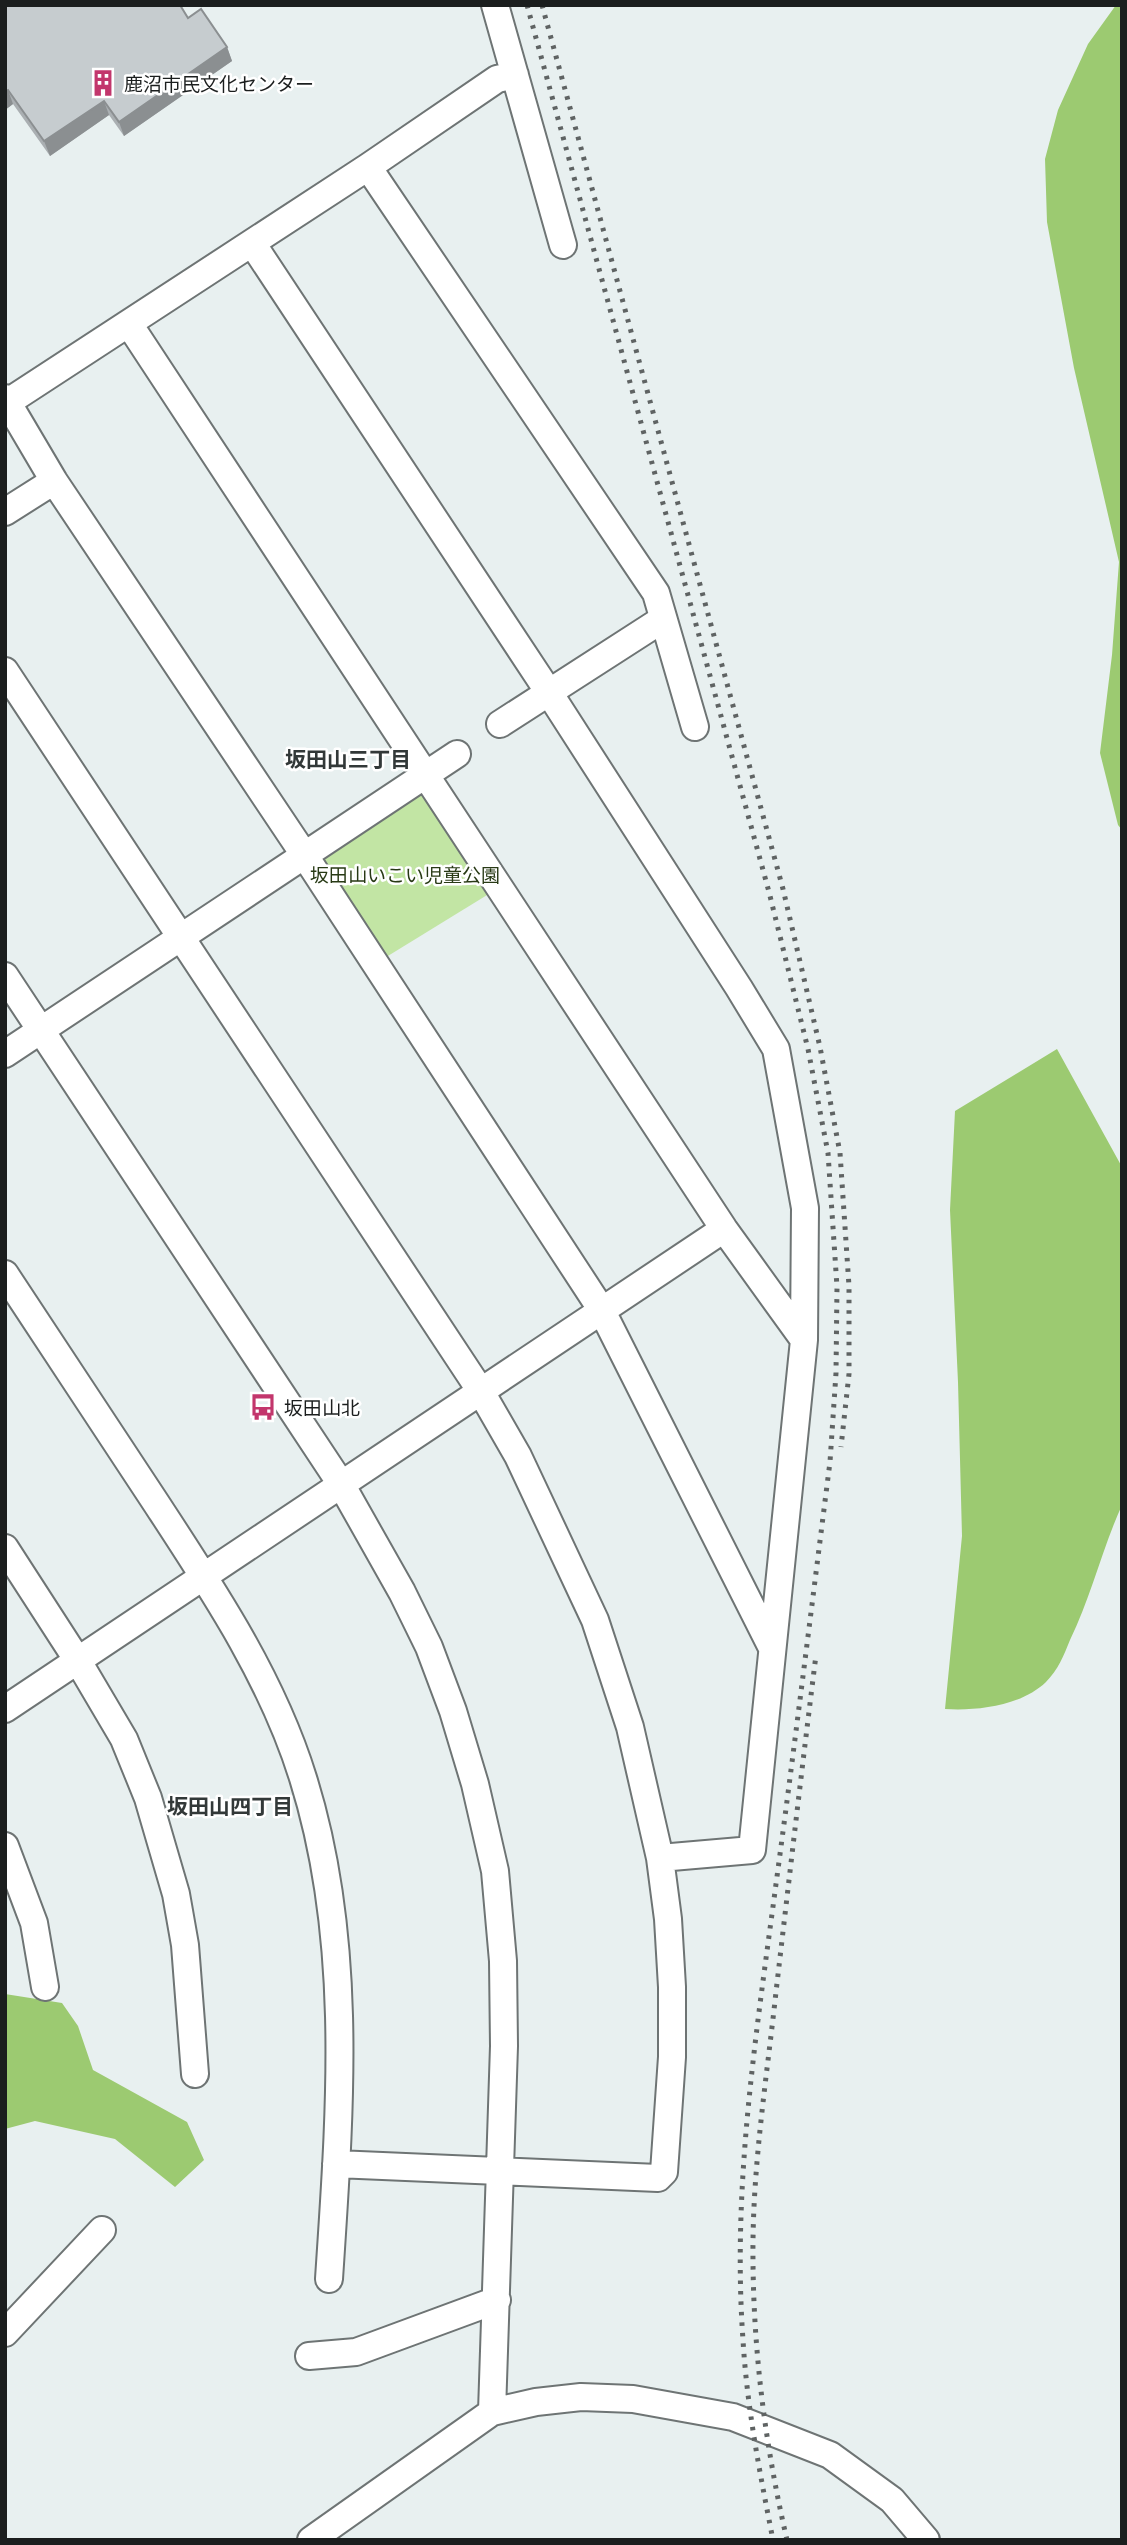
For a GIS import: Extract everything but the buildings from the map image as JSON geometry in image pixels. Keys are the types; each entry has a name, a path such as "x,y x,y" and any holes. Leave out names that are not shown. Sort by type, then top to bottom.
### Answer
{"street":[{"path":"495,5 563,244"},
{"path":"515,75 497,79 129,324 6,400 54,481 305,856 601,1309 771,1646"},
{"path":"368,167 656,593 695,727"},
{"path":"252,243 548,691 776,1049 805,1208 804,1340 752,1850 660,1858"},
{"path":"129,324 724,1229 804,1340"},
{"path":"5,512 54,481"},
{"path":"500,724 663,619"},
{"path":"5,671 480,1390 518,1456 595,1620 630,1727 660,1858 668,1919 672,2057 664,2172 658,2178 336,2164"},
{"path":"5,1054 457,754"},
{"path":"5,976 341,1484 402,1592 429,1647 453,1711 475,1783 495,1871 503,1961 504,2046 492,2412"},
{"path":"5,1709 724,1229"},
{"path":"5,1274 203,1575 247,1648 279,1713 303,1777 322,1852 335,1930 339,2011 336,2164 329,2279"},
{"path":"5,1548 78,1661 124,1739 148,1798 176,1894 185,1945 195,2074"},
{"path":"5,1846 34,1923 45,1987"},
{"path":"10,2318 102,2230"},
{"path":"309,2357 356,2352 497,2300"},
{"path":"311,2540 492,2412 536,2402 580,2397 633,2399 733,2417 831,2455 892,2500 926,2540"}],"green space":[{"path":"1116,5 1122,5 1122,830 1118,825 1100,753 1112,655 1119,562 1074,368 1047,222 1045,159 1058,110 1088,44"},
{"name":"坂田山いこい児童公園","path":"418,794 426,795 492,892 383,959 323,865 327,853"},
{"path":"1057,1049 1122,1167 1122,1505 1077,1624 1060,1662 1046,1682 1024,1697 1011,1702 984,1708 945,1709 962,1536 950,1210 955,1111"},
{"path":"5,1994 62,2003 78,2026 93,2070 187,2122 204,2160 175,2187 115,2139 35,2121 5,2129"}],"railway":[{"path":"527,5 769,892 808,1049 828,1153 837,1287 836,1373 830,1462 754,2054 743,2168 740,2283 745,2365 755,2441 773,2540"},
{"path":"542,5 783,889 820,1047 840,1153 849,1286 849,1374 841,1447"},
{"path":"787,2540 772,2466 757,2353 753,2278 754,2209 762,2116 816,1655"}],"place":[{"name":"鹿沼市民文化センター","path":"103,83"},
{"name":"坂田山北","path":"263,1407"}],"district":[{"name":"坂田山三丁目","path":"348,758"},
{"name":"坂田山四丁目","path":"230,1805"}]}
